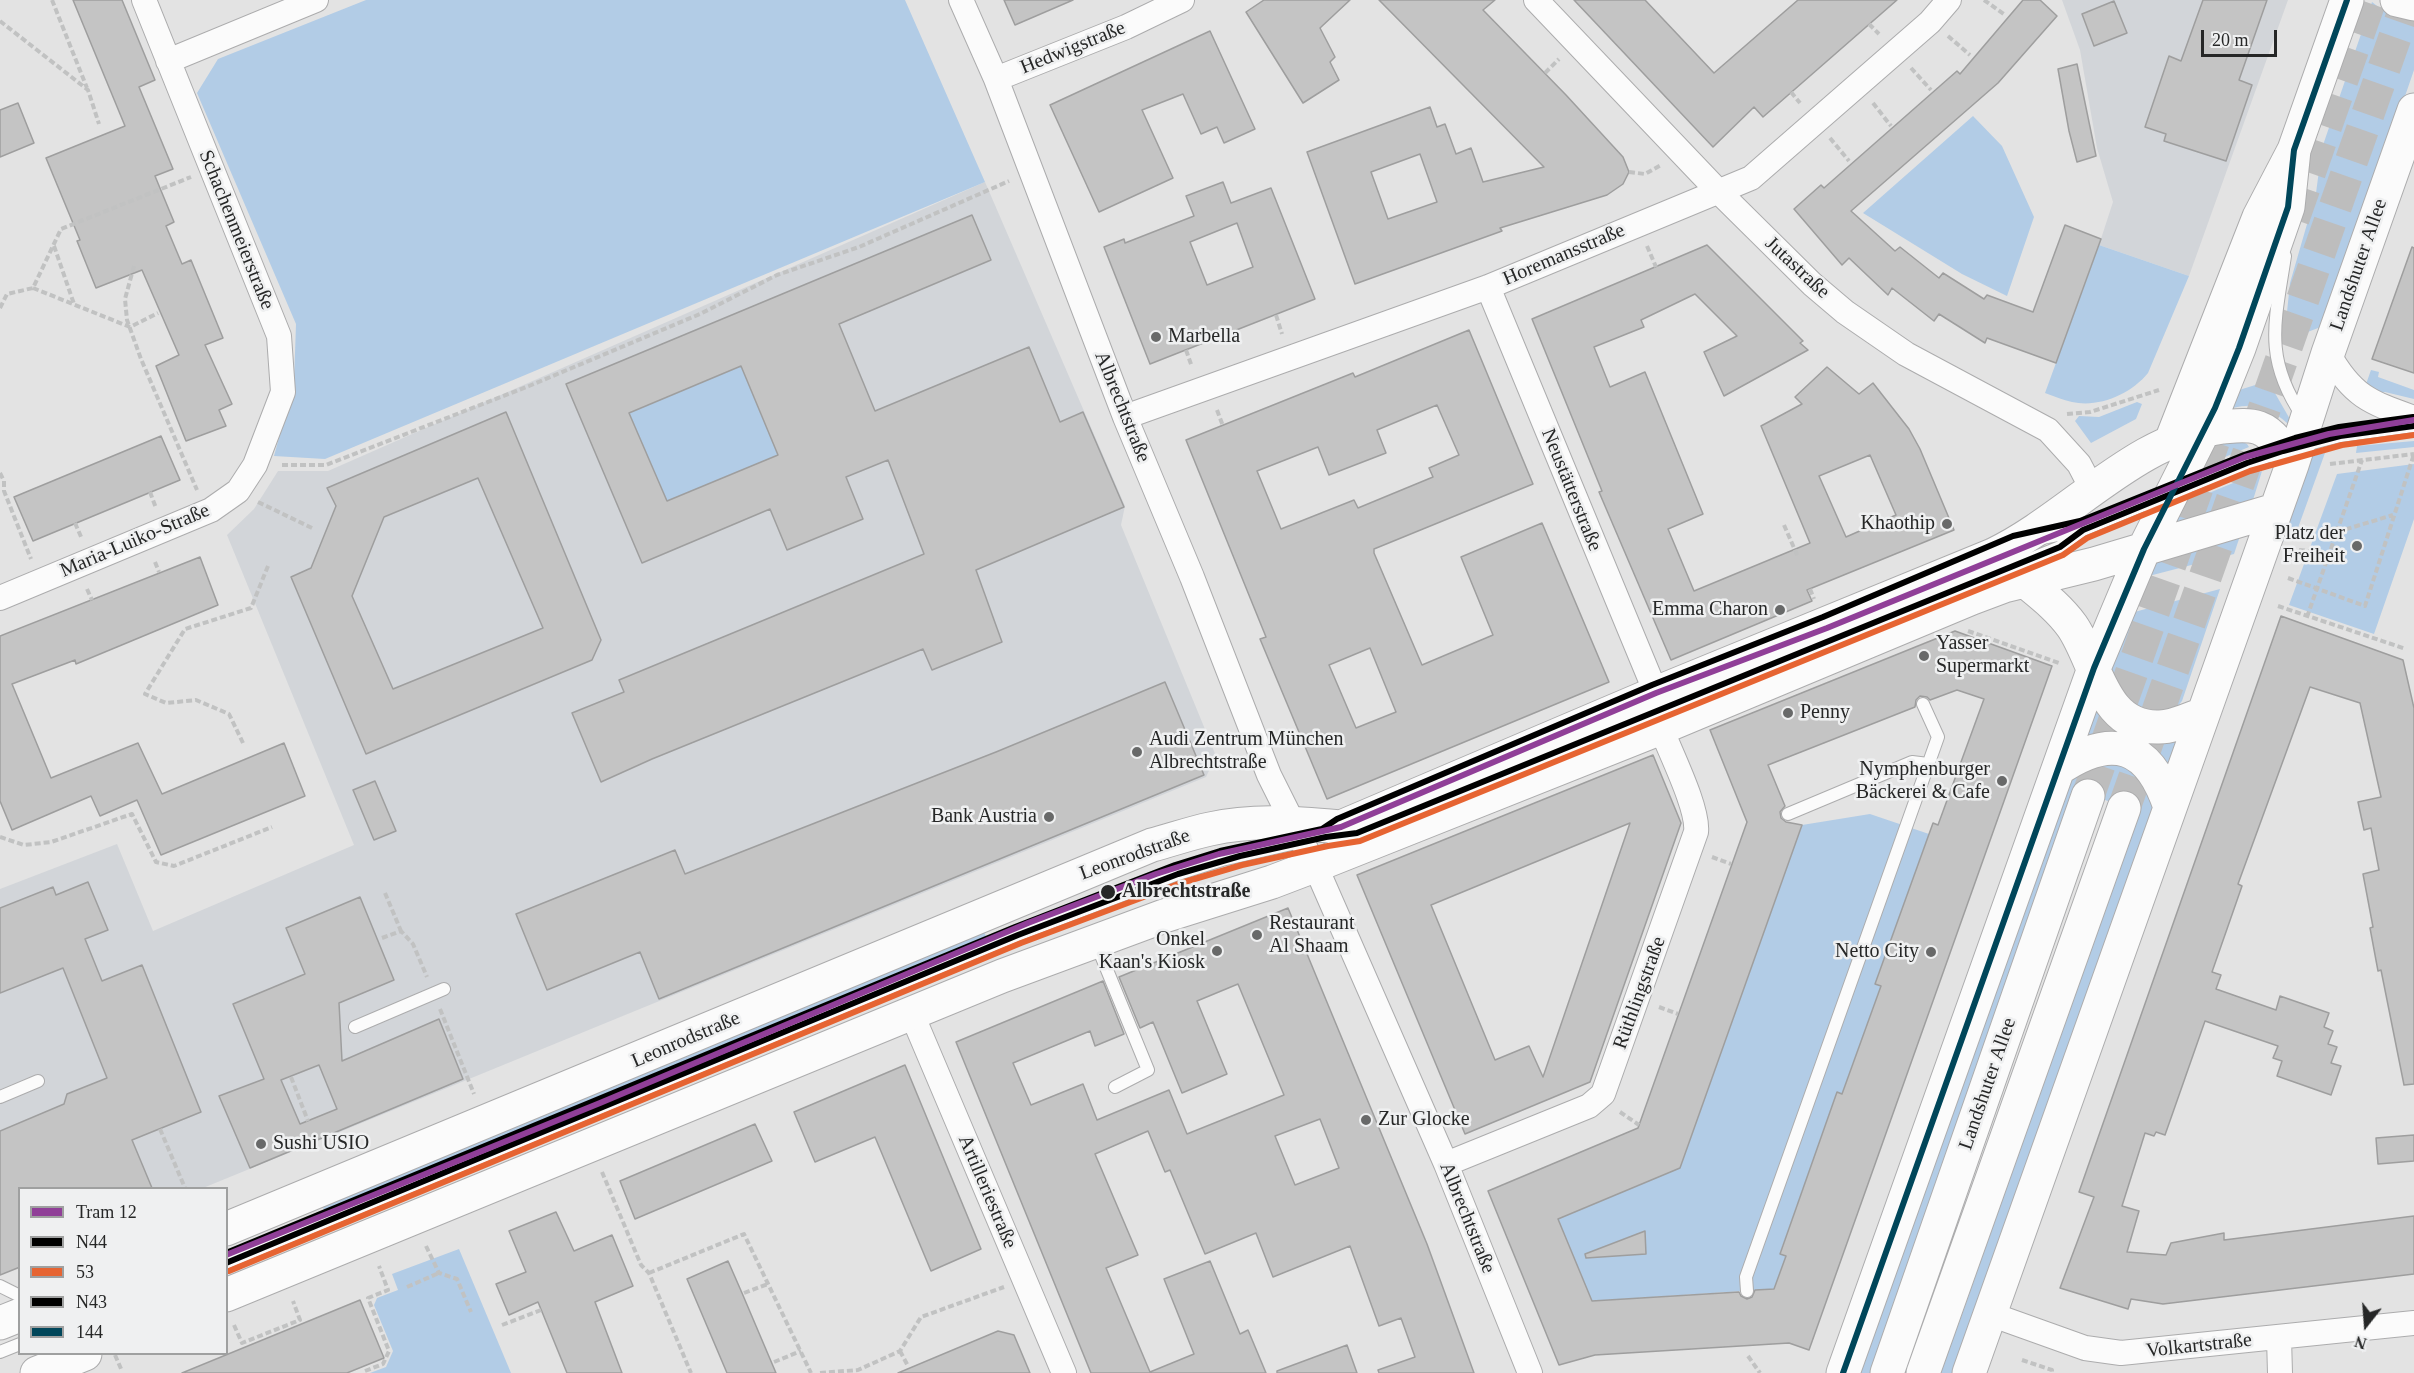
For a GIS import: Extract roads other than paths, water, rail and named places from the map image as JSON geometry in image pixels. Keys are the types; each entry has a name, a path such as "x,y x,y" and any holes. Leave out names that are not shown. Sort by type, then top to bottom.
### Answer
{"main road":[{"name":"Landshuter Allee","path":"2170,444 2259,217 2294,150 2347,0"},
{"path":"2397,0 2414,4"},
{"name":"Landshuter Allee","path":"2300,445 2328,353 2414,110"},
{"name":"Landshuter Allee","path":"1843,1373 2094,668 2144,549 2215,408 2239,348 2288,207 2294,150"},
{"name":"Leonrodstraße","path":"230,1310 591,1143 911,1012 1095,942 1315,839 1656,693 2017,544 2092,489 2130,465 2202,430 2249,426 2300,445"},
{"path":"1969,1373 2300,445"},
{"name":"Leonrodstraße","path":"228,1228 1152,845 1211,829 1250,823 1315,839 1661,728 1972,598 2276,510"},
{"path":"2025,581 2058,609 2072,626 2103,689 2115,710 2123,717 2135,723 2160,727 2203,714"},
{"path":"2058,769 2081,755 2102,748 2116,748 2130,752 2140,757 2156,775 2170,807"},
{"name":"Landshuter Allee","path":"1887,1373 2088,796"},
{"name":"Landshuter Allee","path":"1923,1373 2124,808"},
{"path":"0,1323 18,1316"},
{"path":"37,1373 71,1360"}],"street":[{"name":"Schachenmeierstraße","path":"144,0 279,336 283,392 255,465"},
{"path":"168,61 316,0"},
{"name":"Albrechtstraße","path":"961,0 996,79 1125,417 1192,578 1269,775 1315,839 1530,1373"},
{"name":"Hedwigstraße","path":"996,79 1126,27 1182,0"},
{"name":"Jutastraße","path":"1536,0 1718,191 1812,284 1852,317 1906,354 2048,430 2079,464 2092,489"},
{"name":"Horemansstraße","path":"1125,417 1488,287 1751,178 1930,22 1949,0"},
{"name":"Neustätterstraße","path":"1488,287 1656,693"},
{"path":"2328,353 2340,374 2361,395 2383,407 2414,418"},
{"name":"Maria-Luiko-Straße","path":"0,598 211,510 238,491 255,465"},
{"name":"Rüthlingstraße","path":"1446,1164 1589,1106 1603,1094 1696,832 1697,823 1692,807 1661,728"},
{"name":"Artilleriestraße","path":"911,1012 1064,1373"},
{"name":"Volkartstraße","path":"1990,1314 2085,1348 2112,1352 2136,1352 2414,1323"},
{"path":"2279,1338 2280,1373"}],"lane":[{"name":"Landshuter Allee","path":"2288,207 2287,243 2274,345 2278,370 2286,388 2300,445"},
{"path":"2017,544 2084,530 2247,463 2300,445 2414,426"},
{"path":"228,1262 1018,935 1178,874 1222,860 1315,839 1344,836 1368,829 2060,546 2084,530"},
{"path":"1747,1291 1746,1276 1938,737 1923,704"},
{"path":"1788,814 1912,762 1928,764"},
{"path":"1095,942 1148,1070 1115,1087"},
{"path":"355,1027 444,989"},
{"path":"0,1097 38,1081"},
{"path":"0,1286 18,1295"},
{"path":"0,1352 18,1345"}],"tunnel":[{"path":"2293,219 2370,0"},
{"path":"2124,808 2408,0"},
{"path":"2088,796 2222,417"}],"tram line":[{"name":"12","path":"228,1254 600,1103 1028,923 1156,874 1219,854 1341,827 1656,693 1827,628 2245,457 2329,434 2414,420"}],"place":[{"name":"Marbella","path":"1156,337"},
{"name":"Khaothip","path":"1947,524"},
{"name":"Platz der Freiheit","path":"2357,546"},
{"name":"Emma Charon","path":"1780,610"},
{"name":"Yasser Supermarkt","path":"1924,656"},
{"name":"Penny","path":"1788,713"},
{"name":"Audi Zentrum München Albrechtstraße","path":"1137,752"},
{"name":"Nymphenburger Bäckerei & Cafe","path":"2002,781"},
{"name":"Bank Austria","path":"1049,817"},
{"name":"Albrechtstraße","path":"1108,892"},
{"name":"Restaurant Al Shaam","path":"1257,935"},
{"name":"Onkel Kaan's Kiosk","path":"1217,951"},
{"name":"Netto City","path":"1931,952"},
{"name":"Zur Glocke","path":"1366,1120"},
{"name":"Sushi USIO","path":"261,1144"}]}
